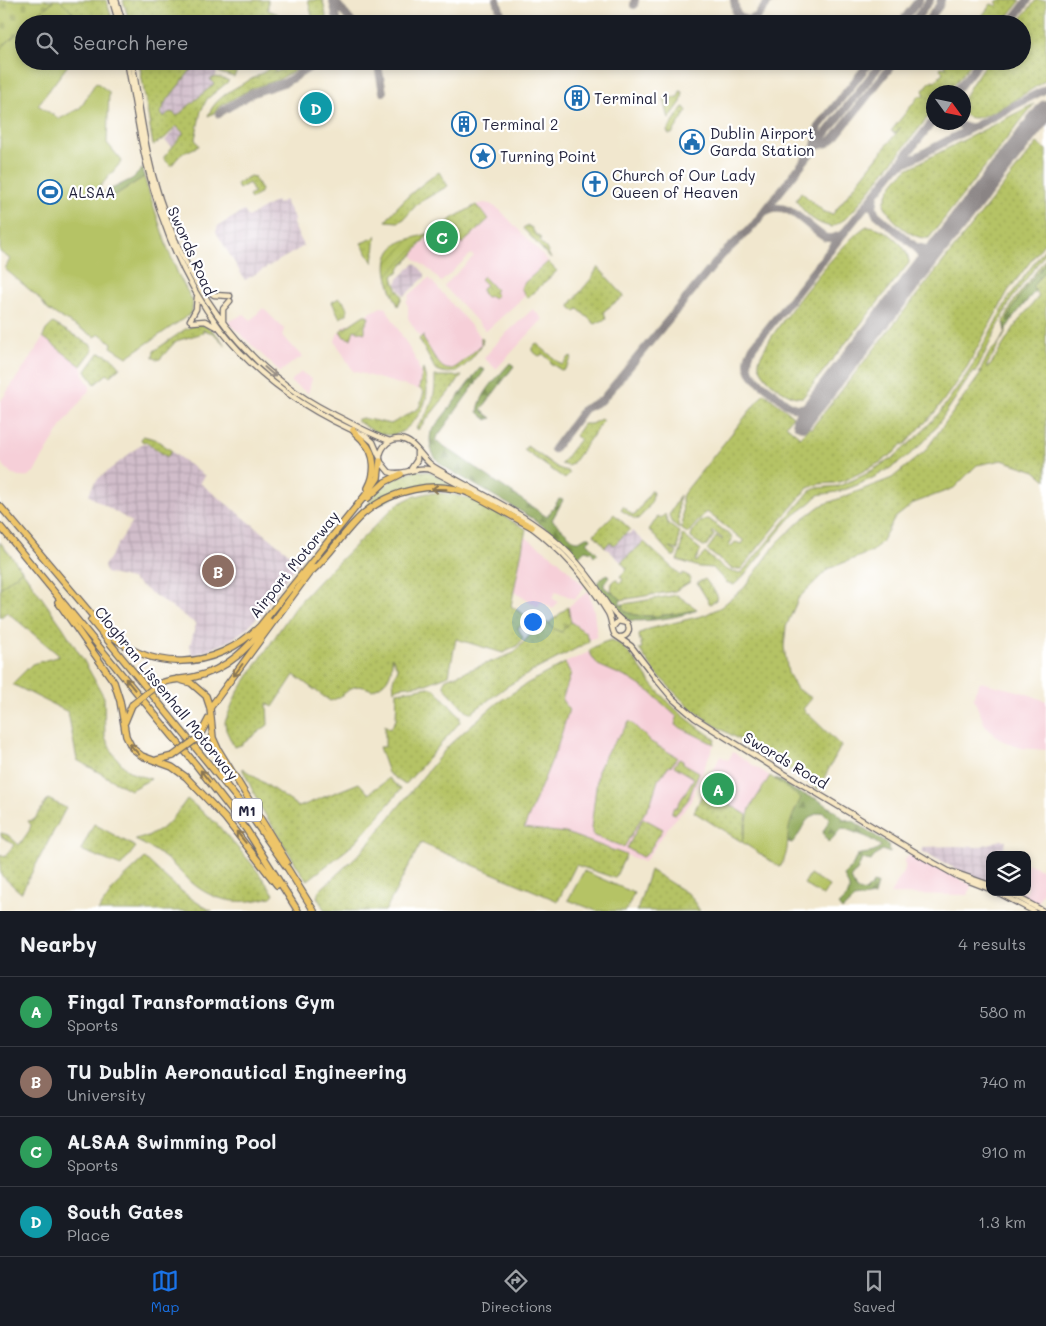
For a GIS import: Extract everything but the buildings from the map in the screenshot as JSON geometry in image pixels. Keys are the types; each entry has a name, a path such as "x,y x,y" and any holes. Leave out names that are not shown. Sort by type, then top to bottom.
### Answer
{"highway":[{"name":"M1","path":"353,430 370,450 374,468 370,485 356,507"},
{"name":"Airport Motorway","path":"0,506 111,636 133,651 153,659 194,661 210,657 234,646 260,626 376,482 380,459"},
{"name":"Airport Motorway","path":"210,708 365,500 385,482 401,474"},
{"path":"308,574 322,562 363,514 392,496 414,490 440,488 469,493 532,527"},
{"name":"Cloghran Lissenhall Motorway","path":"12,520 248,812 315,911"},
{"name":"M1","path":"0,526 19,549 110,675 116,689 126,736 132,748 142,756 157,760 173,756 199,737 210,716"},
{"name":"Cloghran Lissenhall Motorway","path":"19,549 246,828 298,911"},
{"name":"M1","path":"177,678 189,678 208,674 225,665 248,647 310,566"},
{"path":"124,726 126,716 132,705 157,685 168,679 177,678 185,680 197,687 206,696 210,708"},
{"name":"M1","path":"210,708 213,738 218,750 253,804 315,911"},
{"path":"157,760 172,767 186,777 225,818 298,911"}],"main road":[{"path":"112,0 116,15"},
{"path":"116,0 120,15"},
{"name":"Swords Road","path":"129,70 140,136 150,178 170,236 196,296 246,359 272,382 312,409 370,439 380,459"},
{"name":"Swords Road","path":"133,70 145,141 154,178 174,236 195,280 222,327 250,355 292,390 317,406 369,433 390,441"},
{"path":"195,280 214,295 230,298 222,313 222,327 204,321 191,321 196,309 196,296"},
{"path":"395,439 413,444 426,461 433,466 517,513 559,544 580,566 613,613 628,626 628,632 625,636 619,637 613,633 609,615 584,576 566,556 532,527 504,508 424,468 401,474 389,472 380,459 382,449 390,441 395,439"},
{"path":"408,471 415,464 417,450"},
{"path":"439,474 493,506"},
{"path":"612,628 616,622 622,621"},
{"name":"Swords Road","path":"628,632 631,646"},
{"name":"Swords Road","path":"619,637 631,646 673,699 695,718 788,776 958,877 986,888"},
{"name":"Swords Road","path":"948,871 960,873 986,883"},
{"path":"1005,896 1033,911"},
{"path":"1015,896 1043,911"}],"shaded area":[{"path":"191,70 217,70 216,76 210,79 214,84 176,116 172,112 164,117 160,114 165,102"},
{"path":"176,127 183,133 172,146 165,141"},
{"path":"284,200 294,218 293,224 304,246 245,280 216,232 218,226 244,211 248,217 276,201 278,204"},
{"path":"484,203 500,210 548,261 523,284 526,295 486,331 444,286 474,256 471,254 441,282 431,271 416,260 412,254 437,229 476,205"},
{"path":"415,263 425,274 425,277 404,296 396,284 398,279"},
{"path":"429,278 480,336 481,345 453,369 447,370 437,365 408,318 406,302 409,298 408,296"},
{"path":"381,307 386,308 416,360 424,382 424,391 353,371 335,341 343,327"},
{"path":"263,308 284,329 282,336 302,358 296,360 280,372 228,322 244,314 251,320"},
{"path":"533,309 543,319 496,369 484,358 501,338"},
{"path":"43,337 82,367 83,375 90,389 63,424 34,472 28,476 18,477 0,462 0,402"},
{"path":"301,372 312,379 308,393 290,382"},
{"path":"157,441 205,476 200,483 299,561 259,615 246,629 228,642 192,656 190,645 196,624 131,579 106,573 104,566 132,522 89,494 99,478 143,443 149,444"},
{"path":"632,531 644,542 621,562 605,547 610,541"},
{"path":"524,536 557,559 583,585 584,587 577,597 574,599 556,591 552,598 558,602 553,609 541,602 538,607 514,592"},
{"path":"588,591 594,611 597,637 588,640 586,633 571,622 568,607"},
{"path":"589,652 598,665 630,679 650,692 677,717 675,725 714,744 689,805 670,825 643,862 592,843 524,828 558,745 568,709 562,700 571,674 565,663"},
{"path":"980,682 1022,692 1046,701 1046,750 1021,748 1001,740 985,725 974,700 975,691"},
{"path":"733,752 770,776 747,815 705,789 720,756 728,760"},
{"path":"1006,840 1003,851 986,851 986,881 960,871 921,851 923,847 978,847"},
{"path":"910,855 972,885 967,895 890,894 905,869 905,859"},
{"path":"1031,865 1046,871 1046,884 1037,905 1022,896 1031,896"}],"green space":[{"path":"0,0 54,0 38,15 15,15 15,35 0,49"},
{"path":"54,0 60,0 75,15 38,15"},
{"path":"63,0 106,0 111,15 72,15 60,3"},
{"path":"123,0 268,0 268,10 278,14 278,15 127,15"},
{"path":"308,0 323,0 326,15 312,15"},
{"path":"999,0 1021,0 1009,15 983,15 991,4 996,6 998,4 996,2"},
{"path":"1036,0 1046,0 1046,80 990,113 971,118 971,85 981,70 1031,70 1031,15 1024,15"},
{"name":"ALSAA","path":"15,35 15,70 64,70 38,105 59,119 80,108 96,82 109,92 107,143 122,161 98,189 101,193 106,191 114,196 144,177 167,247 178,274 193,302 192,311 189,315 127,357 111,347 112,343 100,334 95,337 48,310 37,296 5,269 10,259 0,252 0,49"},
{"path":"140,70 191,70 164,104 160,114 164,117 172,112 177,116 214,84 210,79 217,77 229,81 207,99 201,111 195,139 199,146 181,154 171,166 164,157 184,133 176,126 165,138 153,145"},
{"path":"218,70 238,70 234,77 220,73"},
{"path":"267,70 275,70 275,72 296,70 278,80 253,88 220,106 214,113 208,116 219,99 236,87"},
{"path":"941,70 966,70 954,85 928,85 932,80 935,82 943,72"},
{"path":"926,87 926,120 854,210 845,219 832,227 811,218 796,200 801,192 823,211 832,215 901,127 895,133 891,131 919,96 925,96 923,90"},
{"path":"680,91 683,92 681,102 669,119 664,99 678,97"},
{"path":"1034,104 929,238 915,236 908,232 891,216 884,204 886,198 893,184 909,168"},
{"path":"684,107 687,111 672,134 669,134 667,131"},
{"path":"1037,143 1046,150 1046,241 1008,291 967,367 936,411 904,445 902,444 895,452 881,462 846,480 819,484 808,488 741,569 732,569 707,550 717,536 723,539 713,531 714,536 705,547 691,538 697,525 703,520 709,519 731,536 732,540 729,545 731,547 735,542 742,544 744,541 707,512 688,533 681,529 683,523 682,497 684,493 764,393 793,416 786,425 800,437 809,427 811,429"},
{"path":"143,168 144,177 114,196 103,193 132,179"},
{"path":"439,172 448,186 418,203 404,219 398,222 386,221 410,194"},
{"path":"250,176 254,177 261,190 259,194 251,199 249,196 254,193 249,183 239,189 236,184"},
{"path":"476,205 489,219 462,244 446,224 451,219"},
{"path":"528,225 541,239 539,241 546,248 551,259 523,228"},
{"path":"867,226 880,229 900,243 908,256 909,263 803,397 788,394 775,386 762,371 759,361 764,350 790,311 825,267 842,248"},
{"path":"429,233 410,258 399,268 400,270 393,276 402,297 398,306 389,283 386,266 387,258 390,251 399,243"},
{"path":"376,235 373,263 361,243 374,238"},
{"path":"1046,247 1046,252 1011,300 975,373 973,372 929,436 910,454 887,470 862,483 837,492 818,495 788,521 749,570 734,585 726,582 713,568 699,567 677,560 681,550 682,534 701,550 696,562 705,553 727,570 737,573 742,572 810,491 817,488 839,486 864,475 894,457 921,433 940,412 971,368 1008,299"},
{"path":"1046,258 1046,262 1015,306 1006,332 986,367 990,366 1017,323 1039,296 1032,286 1046,267 1046,480 1035,471 1002,460 977,465 954,488 914,503 895,518 881,542 873,551 828,569 798,599 786,627 784,647 788,673 797,689 812,698 803,709 841,746 818,789 792,771 711,723 687,705 655,672 639,649 642,648 640,633 705,615 721,607 744,588 777,543 801,520 820,506 892,478 925,451 982,372 979,373 990,352 999,343 1005,332 1004,321 1014,301"},
{"path":"548,262 557,271 527,298 521,288 523,284"},
{"path":"1046,262 1046,269 1032,287 1035,291 1005,331 1009,315 1028,285"},
{"path":"598,267 624,296 604,311 606,319 595,324 578,309 575,311 570,307"},
{"path":"483,276 496,290 494,292 497,295 493,298 491,296 486,297 482,293 482,288 486,285 480,279"},
{"path":"339,298 344,302 347,312 347,314 340,318 332,302"},
{"path":"364,315 367,315 369,318 365,326 365,333 354,330 351,339 344,337 340,331"},
{"path":"53,323 91,345 93,350 81,366 43,337 46,330"},
{"path":"196,324 210,328 226,346 213,333 203,330 203,333 176,341 160,359 157,360 153,357 154,351"},
{"path":"423,335 437,361 448,369 461,364 481,345 481,337 483,340 482,344 480,347 463,368 448,373 435,369 419,339"},
{"path":"536,343 562,365 570,356 572,358 565,369 561,370 550,363 551,361 543,354 539,356 532,351"},
{"path":"99,353 111,358 120,367 110,376 107,374 95,384 86,371"},
{"path":"510,363 514,366 481,410 492,418 487,420 478,412 479,405 490,386"},
{"path":"480,368 485,370 435,440 547,517 559,499 563,500 552,520 575,541 590,537 591,539 587,542 598,554 594,556 592,552 585,550 578,557 532,518 443,466 436,459 431,446 431,432"},
{"path":"423,369 427,385 426,400 420,413 406,429 394,435 387,435 378,433 356,420 362,418 391,424 419,408 424,392 419,388"},
{"path":"435,376 462,376 418,430 416,428 425,416 433,398"},
{"path":"601,419 603,421 572,464 568,466 561,464 580,439 575,436 583,424 591,424"},
{"path":"143,436 155,439 172,451 167,457 145,441 143,442 141,440"},
{"path":"527,446 558,468 570,472 565,479 524,450"},
{"path":"416,470 431,472 462,489 408,490 358,516 377,492 392,480"},
{"path":"652,490 651,502 647,510 638,519 621,510 623,506 631,514 635,515"},
{"path":"428,493 457,495 480,503 526,529 511,606 529,618 518,628 523,638 517,646 503,653 456,639 449,675 426,684 400,687 394,690 393,680 398,669 392,657 390,673 386,681 378,687 372,690 358,686 354,687 330,701 294,675 273,707 267,703 268,725 241,745 234,747 226,730 225,722 236,695 295,607 396,505 412,497"},
{"path":"680,495 678,503 679,528 671,522 669,515"},
{"path":"614,514 630,529 614,545 610,542 605,547 594,534"},
{"path":"665,514 668,524 679,532 678,550 670,548 677,552 675,556 672,556 649,530 658,516 661,518"},
{"path":"0,542 22,570 0,588"},
{"path":"644,542 681,576 683,573 690,577 690,582 675,591 621,600 611,591 612,583 616,579 620,583 623,580 620,576 627,569 621,562"},
{"path":"22,570 62,626 104,697 105,737 114,755 126,769 134,774 151,779 130,790 77,760 68,712 12,684 32,664 60,656 7,612 0,618 0,588"},
{"path":"606,574 609,577 604,587 620,598 619,605 624,604 623,609 628,613 658,616 697,609 684,615 664,619 628,620 616,610 618,606 611,604 597,583"},
{"path":"705,579 717,595 716,600 710,604 697,583"},
{"path":"677,595 697,609 669,615 647,616 628,613 623,609 624,604"},
{"path":"568,607 571,622 561,632 554,629 549,623"},
{"path":"547,622 554,629 561,632 571,622 586,633 589,642 506,687 471,713 467,712 444,687 446,679 514,653 528,637"},
{"path":"612,640 625,649 669,703 715,739 714,744 675,725 677,717 650,692 630,679 598,665 589,652 596,646"},
{"path":"565,663 571,674 562,700 569,709 558,745 524,828 566,833 626,855 615,878 576,865 558,901 421,843 385,911 325,911 317,897 319,891 363,850 449,745 497,703 528,683"},
{"path":"429,687 435,689 460,717 460,722 405,785 388,773 379,747 385,747 385,725 390,729 396,720 397,692"},
{"path":"630,721 651,742 677,757 658,780 651,802 624,847 594,836 591,828 598,771 607,752"},
{"path":"679,759 699,772 688,800 676,814 672,813 674,807 676,808 694,778 674,766"},
{"path":"242,768 299,807 359,783 369,794 388,778 401,789 349,848 308,880 304,877 260,806"},
{"path":"770,776 801,798 791,820 786,852 780,867 742,842 750,808"},
{"path":"776,778 797,792 817,799 844,819 855,822 889,845 890,853 882,850 871,861 862,859 857,871 851,878 856,890 866,892 873,883 877,884 874,896 854,899 842,910 838,905 848,895 849,889 844,876 852,867 857,855 873,852 881,846 867,837 843,828 828,842 823,832 829,818 823,812 807,820 792,843 788,842 771,783"},
{"path":"705,789 747,815 742,842 694,812"},
{"path":"48,799 66,808 21,893 0,874 0,855 5,857 14,845 1,836 1,833 8,835 19,845 29,831 31,825 28,821 34,820"},
{"path":"187,799 215,822 252,864 274,894 271,897 250,901 219,898 200,889 164,857 135,840 153,834 166,826"},
{"path":"643,818 663,829 647,854 642,857 627,848"},
{"path":"94,824 136,847 121,866 81,850"},
{"path":"145,858 185,894 212,911 98,911 116,885"},
{"path":"650,870 690,895 700,911 637,911"},
{"path":"584,871 634,893 626,911 597,911 568,900"},
{"path":"810,874 829,886 823,896 804,884"}],"taxiway":[{"path":"334,0 346,15"},
{"path":"497,0 501,15"},
{"path":"634,5 635,0"},
{"path":"734,0 736,15"},
{"path":"758,15 770,0"},
{"path":"907,15 919,0"},
{"path":"919,15 930,0"},
{"path":"932,15 941,0"},
{"path":"1017,15 1028,0"},
{"path":"333,2 336,15"},
{"path":"219,114 253,93 286,82 305,70"},
{"path":"379,70 383,92"},
{"path":"815,146 819,126 864,70"},
{"path":"554,449 584,409 602,400 722,255 753,226 876,70"},
{"path":"817,146 828,143 834,138 888,70"},
{"path":"961,85 973,70"},
{"path":"899,166 1046,89"},
{"path":"816,403 799,408 785,403 752,374 749,369 749,355 753,347 926,130"},
{"path":"875,195 873,207 876,214 916,247 921,256 921,268"},
{"path":"766,211 782,208 798,216 826,238 841,235"},
{"path":"916,247 925,249 939,247"}],"runway":[{"path":"802,421 1046,110"}],"place":[{"name":"Terminal 1","path":"577,98"},
{"name":"South Gates","path":"316,108"},
{"name":"Terminal 2","path":"464,124"},
{"name":"Dublin Airport Garda Station","path":"692,142"},
{"name":"Turning Point","path":"483,156"},
{"name":"Church of Our Lady Queen of Heaven","path":"595,184"},
{"name":"ALSAA","path":"50,192"},
{"name":"ALSAA Swimming Pool","path":"442,237"},
{"name":"TU Dublin Aeronautical Engineering","path":"218,571"},
{"name":"Fingal Transformations Gym","path":"718,789"}]}
